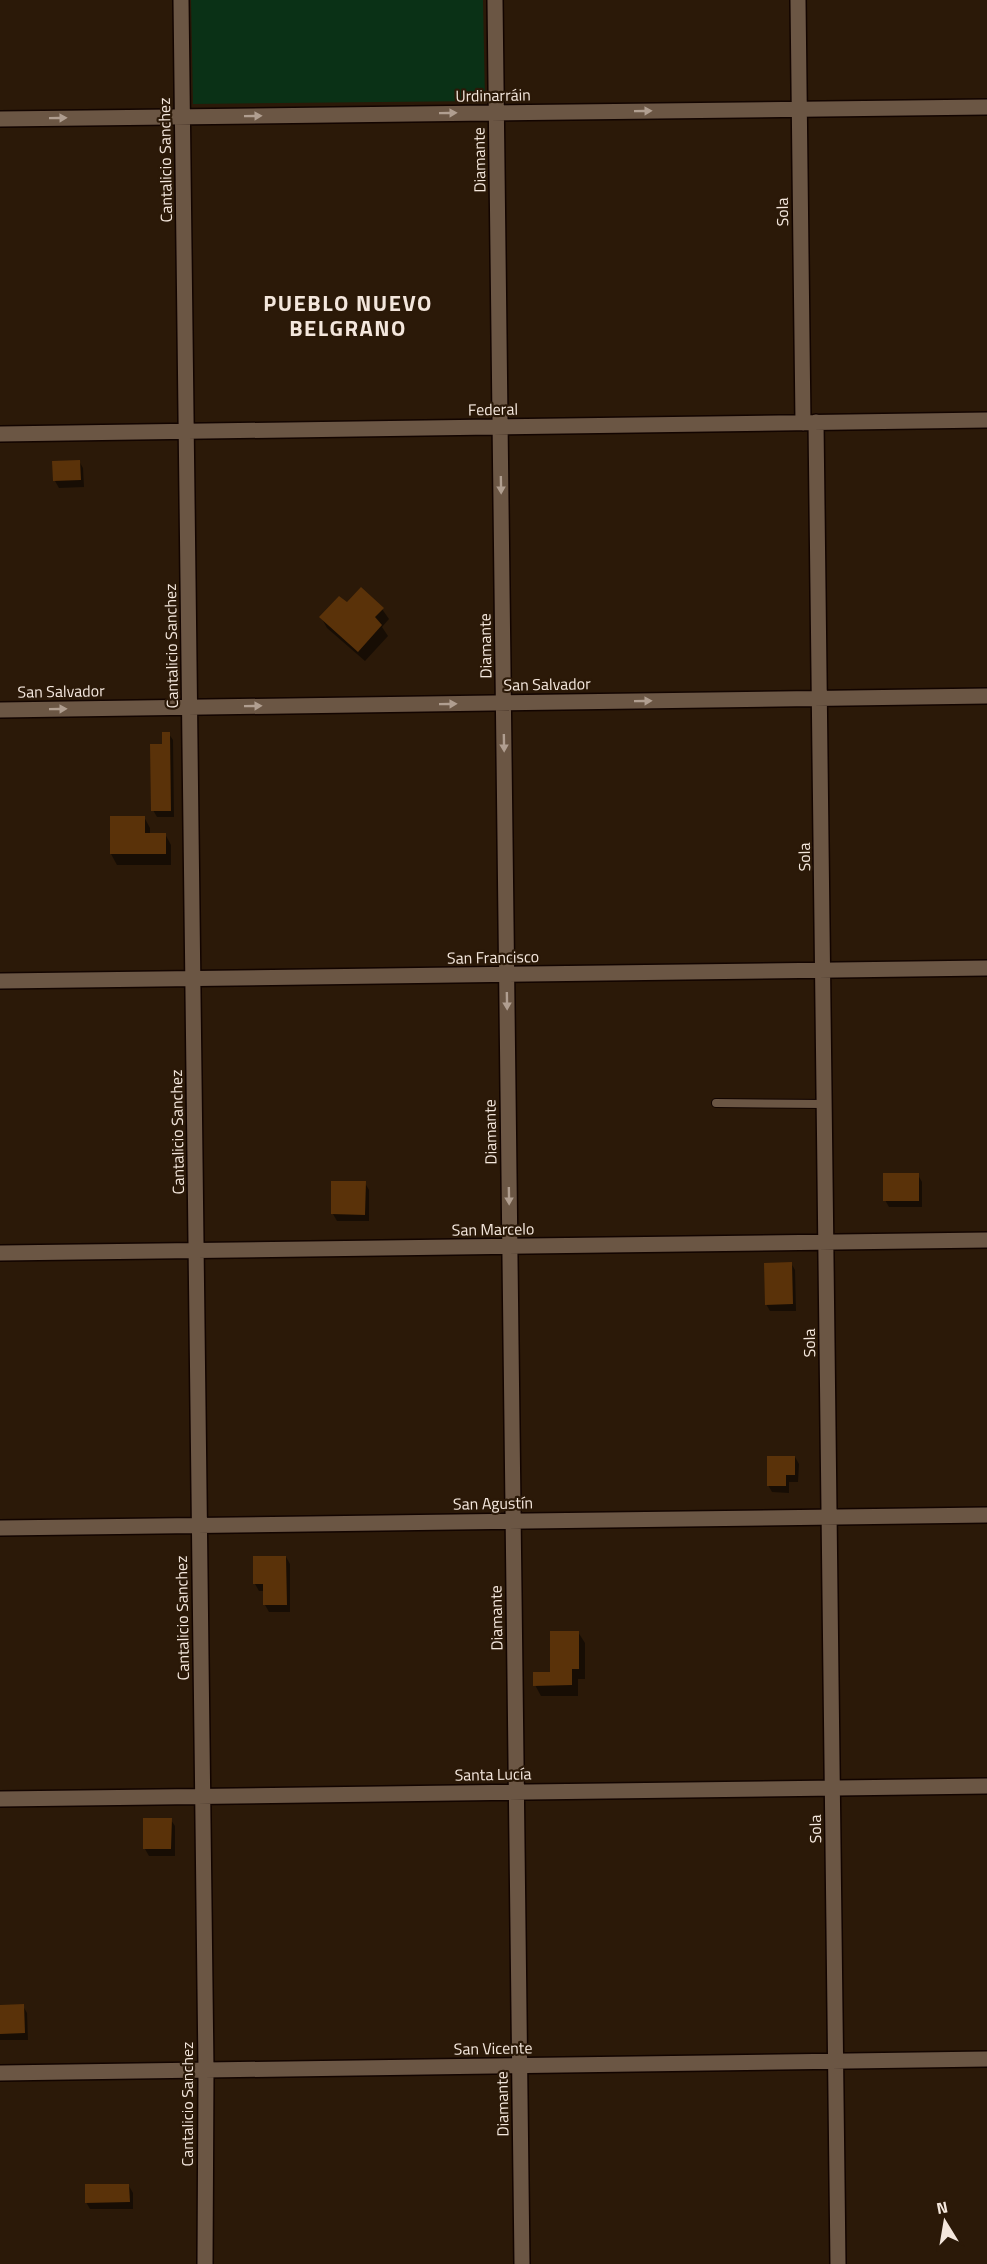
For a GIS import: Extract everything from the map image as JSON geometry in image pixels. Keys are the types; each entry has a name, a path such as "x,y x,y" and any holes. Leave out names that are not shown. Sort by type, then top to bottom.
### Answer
{"street":[{"name":"Cantalicio Sanchez","path":"181,0 206,2070 205,2264"},
{"name":"Diamante","path":"495,0 522,2264"},
{"name":"Sola","path":"798,0 799,109 820,699 838,2264"},
{"name":"Urdinarráin","path":"0,119 987,107"},
{"name":"Federal","path":"0,434 987,420"},
{"name":"San Salvador","path":"0,710 987,696"},
{"name":"San Francisco","path":"0,981 987,968"},
{"name":"San Marcelo","path":"0,1253 987,1240"},
{"name":"San Agustín","path":"0,1528 987,1515"},
{"name":"Santa Lucía","path":"0,1799 987,1786"},
{"name":"San Vicente","path":"0,2073 987,2059"}],"lane":[{"path":"716,1103 824,1104"}],"green space":[{"path":"191,0 483,0 485,101 193,104"}],"building":[{"path":"80,460 81,480 53,481 52,461"},
{"path":"361,587 384,608 375,617 382,625 358,652 319,617 339,596 347,602"},
{"path":"162,732 170,732 171,811 151,811 150,744 162,744"},
{"path":"110,816 145,816 145,833 166,833 166,854 110,854"},
{"path":"883,1173 919,1173 919,1201 883,1201"},
{"path":"331,1181 366,1181 365,1215 331,1214"},
{"path":"792,1262 793,1304 765,1305 764,1263"},
{"path":"767,1456 795,1456 795,1475 786,1475 786,1486 767,1486"},
{"path":"253,1556 286,1556 287,1605 263,1605 263,1584 253,1584"},
{"path":"550,1631 579,1631 579,1669 572,1669 572,1685 533,1686 533,1672 550,1672"},
{"path":"143,1818 172,1818 171,1849 143,1849"},
{"path":"24,2004 25,2033 0,2034 0,2005"},
{"path":"85,2184 129,2184 130,2202 85,2203"}],"district":[{"name":"PUEBLO NUEVO BELGRANO","path":"348,316"}]}
